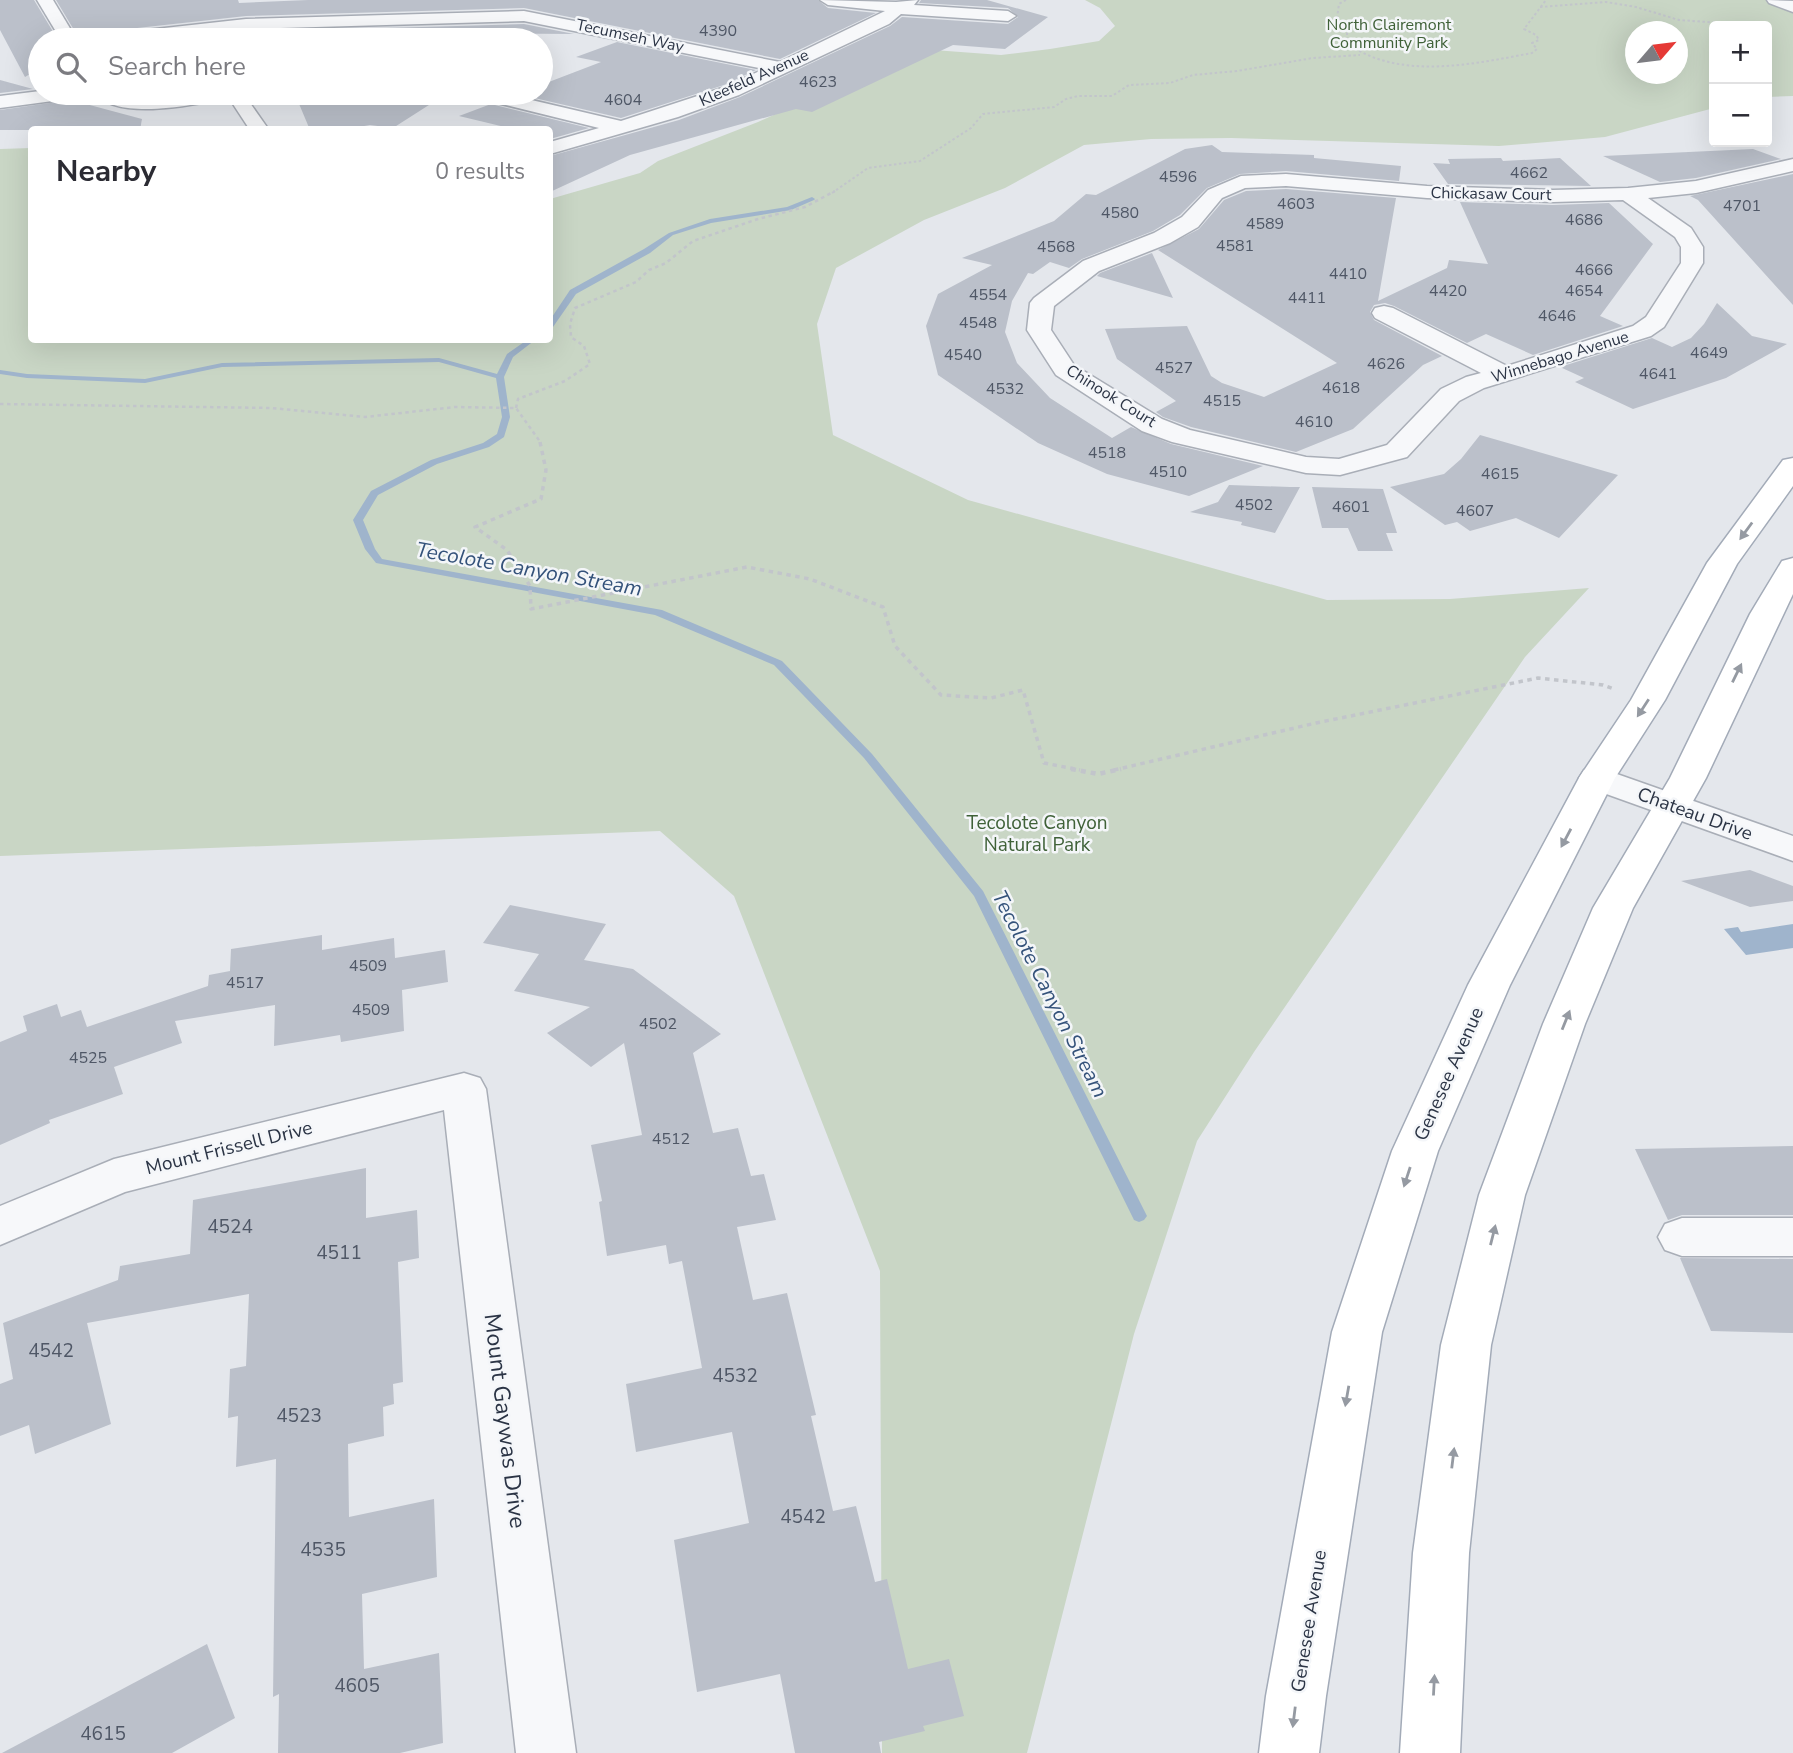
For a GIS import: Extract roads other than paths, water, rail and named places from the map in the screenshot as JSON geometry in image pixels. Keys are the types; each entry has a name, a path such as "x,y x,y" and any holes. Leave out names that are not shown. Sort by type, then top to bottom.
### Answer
{"main road":[{"name":"Genesee Avenue","path":"1289,1753 1296,1696 1361,1319 1415,1151 1489,985 1597,778 1648,701 1722,563 1793,466"},
{"path":"1430,1753 1441,1553 1466,1345 1502,1195 1564,1024 1613,908 1673,807 1766,614 1793,567"}],"street":[{"path":"45,0 62,28"},
{"path":"828,0 1008,16"},
{"path":"1775,0 1793,7"},
{"name":"Kleefeld Avenue","path":"553,147 732,91 883,20 903,6"},
{"name":"Tecumseh Way","path":"210,28 246,24 524,16 780,67"},
{"path":"0,102 28,98"},
{"path":"242,105 257,126"},
{"path":"530,105 622,127"},
{"name":"Chickasaw Court","path":"1197,212 1215,194 1241,182 1286,180 1427,192 1553,196 1628,194 1696,187 1793,165"},
{"name":"Winnebago Avenue","path":"1363,463 1397,451 1450,395 1475,382 1505,376 1642,331 1655,322 1692,263 1692,247 1683,233 1628,194"},
{"name":"Chinook Court","path":"1197,212 1190,222 1162,238 1091,266 1042,303 1039,330 1065,370 1153,425 1182,436 1306,465 1340,467 1363,463"},
{"path":"1384,313 1505,376"},
{"name":"Chateau Drive","path":"1597,778 1793,849"},
{"name":"Mount Frissell Drive","path":"0,1226 114,1177 464,1089"},
{"name":"Mount Gaywas Drive","path":"464,1089 546,1753"},
{"path":"1682,1237 1793,1237"}],"water":[{"path":"1793,924 1793,948 1746,955 1724,929 1738,927 1741,932"}],"waterway":[{"path":"553,321 573,292 647,251 671,234 710,221 789,209 812,199"},
{"path":"500,377 510,356 527,343"},
{"name":"Tecolote Canyon Stream","path":"0,372 27,376 145,381 222,365 439,360 500,377"},
{"name":"Tecolote Canyon Stream","path":"500,377 506,417 501,435 486,445 434,462 374,493 358,520 370,549 379,561 658,612 778,663 868,756 979,894 1139,1216"}],"park label":[{"name":"North Clairemont Community Park","path":"1389,34"},
{"name":"Tecolote Canyon Natural Park","path":"1037,834"}]}
